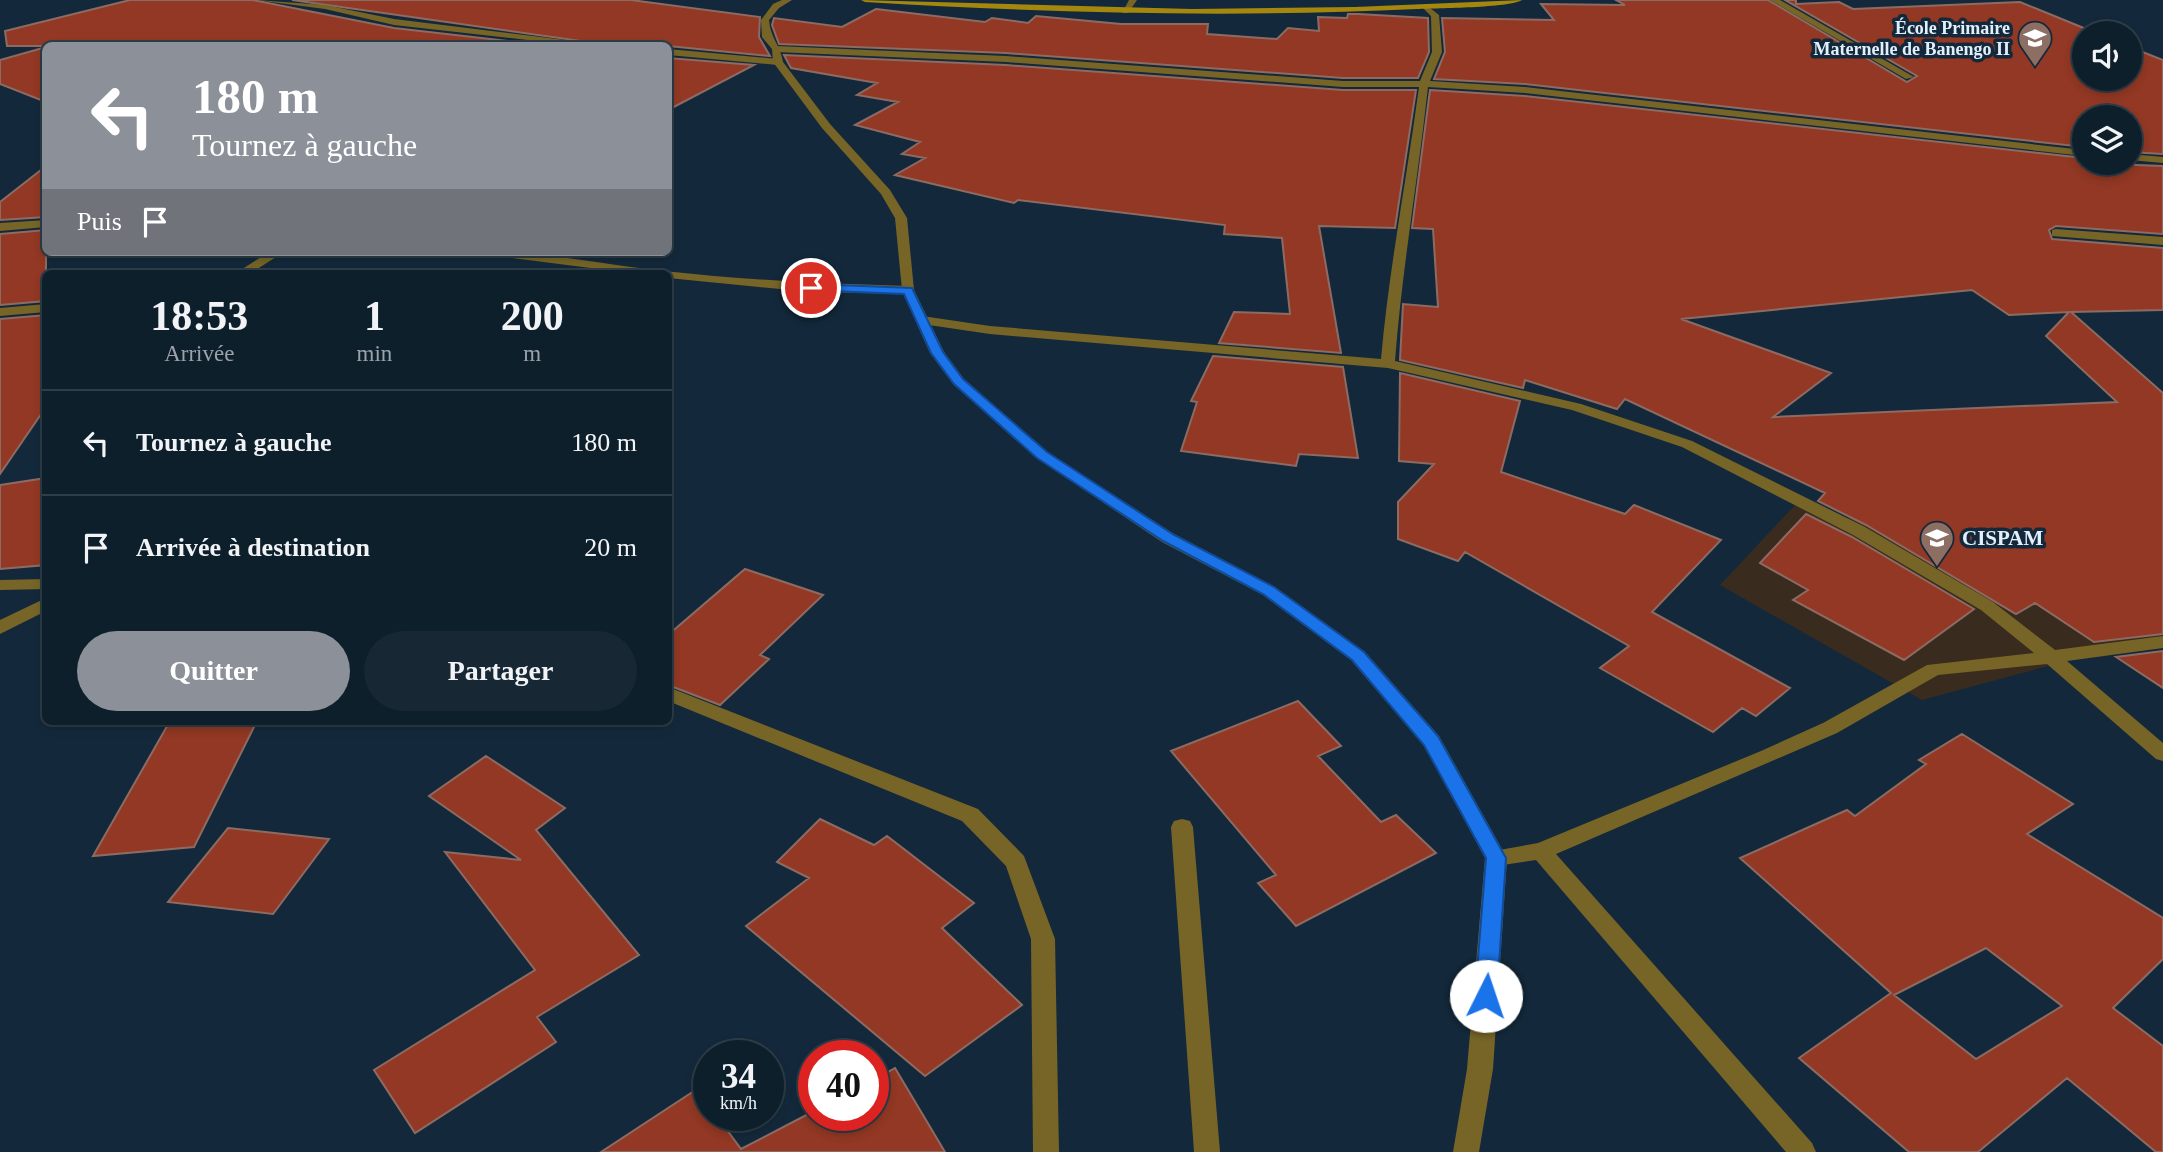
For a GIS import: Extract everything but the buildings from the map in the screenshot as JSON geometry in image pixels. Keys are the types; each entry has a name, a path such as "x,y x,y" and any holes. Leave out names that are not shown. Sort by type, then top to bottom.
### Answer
{"main road":[{"path":"865,0 1125,11 1425,6 1518,0"}],"street":[{"path":"260,0 325,8 394,22 574,42"},
{"path":"788,0 776,6 765,20 766,37 826,126 886,192 901,218 908,290 937,353 959,382 1042,455 1168,538 1269,591 1358,656 1432,741 1496,858 1480,1069 1466,1152"},
{"path":"1125,11 1133,0"},
{"path":"1774,0 1909,77"},
{"path":"1388,364 1394,286 1413,177 1424,84 1437,52 1434,15 1425,6"},
{"path":"672,52 994,58 1343,84 1424,84 1525,90 2072,152"},
{"path":"2142,159 2163,160"},
{"path":"0,227 42,223"},
{"path":"2056,233 2163,241"},
{"path":"247,270 271,256"},
{"path":"527,256 636,270"},
{"path":"672,274 811,288 908,290"},
{"path":"0,312 42,308"},
{"path":"922,320 1030,334 1388,364 1576,407 1686,444 1859,531 1987,606 2051,657 2163,754"},
{"path":"0,585 42,583"},
{"path":"0,628 42,605"},
{"path":"1496,858 1541,851 1768,756 1830,727 1934,669 2163,642"},
{"path":"672,695 970,815 1016,862 1043,939 1046,1152"},
{"path":"1182,827 1208,1152"},
{"path":"1541,851 1803,1152"}],"shaded area":[{"name":"CISPAM","path":"1924,476 2163,586 2163,635 1922,700 1720,585 1795,505 1837,525"}],"place":[{"name":"École Primaire Maternelle de Banengo II","path":"2035,68"},
{"name":"CISPAM","path":"1937,568"}],"route":[{"path":"811,288 908,290 937,353 959,382 1042,455 1168,538 1269,591 1358,656 1432,741 1496,858 1486,996"}]}
